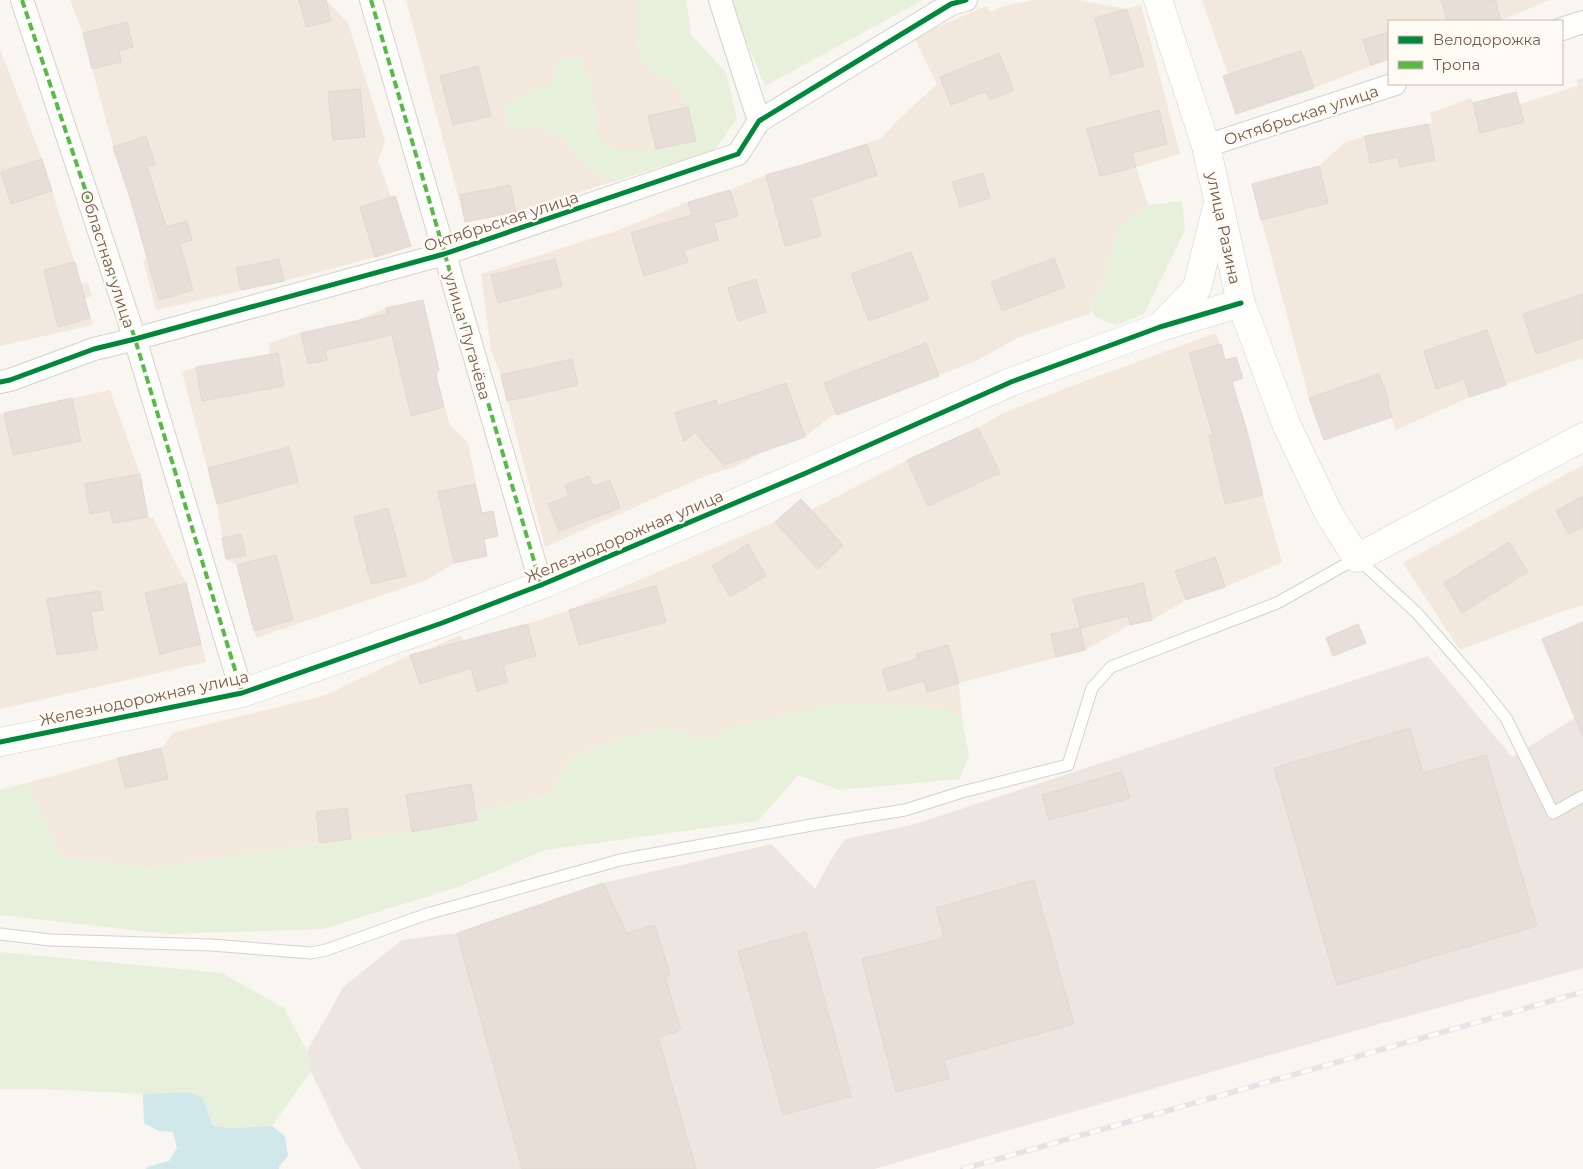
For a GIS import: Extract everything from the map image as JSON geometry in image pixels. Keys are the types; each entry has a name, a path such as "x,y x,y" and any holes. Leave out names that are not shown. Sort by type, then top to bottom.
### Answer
{"street":[{"name":"Областная улица","path":"22,0 135,339 242,693"},
{"name":"улица Пугачёва","path":"371,0 542,585"},
{"path":"720,0 759,121"},
{"name":"Октябрьская улица","path":"0,382 94,349 444,254 738,154 759,121 951,4 966,0"},
{"name":"улица Разина","path":"1158,0 1206,146 1241,303 1287,426 1329,514 1357,558"},
{"path":"1563,29 1583,22"},
{"name":"Октябрьская улица","path":"1206,146 1393,85"},
{"path":"1160,327 1197,288 1218,199"},
{"name":"Железнодорожная улица","path":"0,742 242,693 442,623 542,585 806,473 1011,382 1160,327 1241,303"},
{"path":"1357,558 1583,437"}],"lane":[{"path":"0,934 50,940 211,946 311,954 428,914 620,860 817,824 906,810 962,792 1068,765 1092,688 1111,668 1277,603 1357,558 1417,613 1506,718 1553,813 1583,796"}],"shaded area":[{"path":"70,0 326,0 348,23 385,141 378,161 391,197 396,196 411,246 284,281 156,310 143,260 148,259 134,201 131,202 110,135 83,33"},
{"path":"406,0 686,0 691,35 726,73 737,119 710,155 659,167 516,212 465,222"},
{"path":"1033,0 1077,0 1127,9 1141,5 1180,154 1136,167 1148,205 1119,227 1106,277 1090,307 1091,313 1017,338 978,360 830,417 805,437 764,451 737,466 705,476 545,547 501,375 491,350 481,274 616,231 688,202 730,190 766,175 809,163 882,138 896,122 937,84 914,37 986,6 991,12 1003,6"},
{"path":"1202,0 1550,0 1501,20 1388,20 1388,59 1314,88 1236,114 1223,76 1228,74"},
{"path":"0,49 42,159 81,283 88,282 92,296 85,298 93,325 0,346"},
{"path":"1583,78 1583,361 1582,358 1470,397 1396,430 1391,417 1324,440 1309,398 1252,184 1319,166 1344,143 1365,136 1433,123 1430,113 1471,98 1473,103 1516,92 1520,104 1578,86 1577,80"},
{"path":"423,300 439,370 437,380 450,425 468,443 482,513 493,511 498,536 484,539 487,556 454,563 427,580 256,638 237,565 226,559 217,504 182,372 196,367 270,354 269,343 301,333 351,323 386,308"},
{"path":"1216,333 1225,360 1236,357 1243,378 1232,382 1282,562 1225,587 1186,600 1152,620 1130,625 1085,650 959,683 962,717 945,708 732,726 712,741 665,728 622,738 569,758 552,793 476,812 477,820 412,832 320,843 149,868 61,857 27,783 118,758 161,749 173,733 323,696 410,655 460,635 464,641 527,624 569,610 775,522 801,499 811,510 907,460 978,428 1001,414"},
{"path":"110,390 140,474 148,517 153,518 186,583 206,662 0,709 0,414"},
{"path":"1583,465 1583,605 1460,650 1403,563"},
{"path":"1583,622 1583,968 1347,1033 874,1169 361,1169 343,1138 311,1072 307,1051 344,986 402,940 457,933 603,883 771,844 815,889 845,839 912,825 1428,656 1512,757 1575,718 1542,639"}],"green space":[{"path":"638,0 686,0 691,35 726,73 737,119 710,155 659,167 613,182 583,165 562,138 539,127 507,130 504,105 552,84 557,62 579,56 594,90 598,138 618,150 656,149 695,141 688,107 669,79 648,71 637,52"},
{"path":"732,0 923,0 765,86 742,31"},
{"path":"1182,201 1185,230 1144,314 1116,325 1097,317 1090,307 1106,277 1119,227 1148,205"},
{"path":"848,702 945,708 962,717 969,757 959,779 839,790 798,775 758,821 545,850 461,886 323,929 168,934 0,915 0,790 27,783 61,857 149,868 320,843 412,832 477,820 476,812 552,793 569,758 622,738 665,728 712,741 732,726"},
{"path":"0,952 222,973 284,1008 307,1051 311,1071 272,1126 233,1128 213,1126 203,1098 189,1092 143,1094 43,1089 0,1089"}],"water":[{"path":"189,1092 203,1098 213,1126 233,1128 272,1126 285,1136 288,1156 279,1169 146,1169 147,1167 169,1161 177,1148 173,1132 159,1131 144,1123 143,1094"}],"building":[{"path":"299,0 326,0 331,21 306,27"},
{"path":"1441,0 1495,0 1501,20 1447,20"},
{"path":"1127,9 1144,66 1111,75 1095,18"},
{"path":"127,22 133,47 119,51 121,62 92,69 83,33"},
{"path":"1388,32 1388,59 1371,65 1363,40"},
{"path":"1301,51 1314,88 1236,114 1223,76"},
{"path":"999,53 1014,90 990,100 986,91 951,105 940,77"},
{"path":"478,66 491,116 453,125 440,76"},
{"path":"360,89 365,137 333,140 328,92"},
{"path":"1516,92 1524,122 1480,133 1473,103"},
{"path":"688,107 696,141 656,149 648,116"},
{"path":"1159,110 1167,144 1132,153 1136,167 1100,176 1087,129"},
{"path":"1428,124 1435,160 1400,167 1398,157 1370,163 1365,136"},
{"path":"146,136 155,164 147,166 166,227 187,221 192,240 180,244 193,290 159,300 131,201 113,147"},
{"path":"867,144 877,175 811,198 821,236 785,246 766,175"},
{"path":"42,159 52,191 11,204 1,172"},
{"path":"1319,166 1328,203 1261,220 1252,184"},
{"path":"983,173 990,198 960,207 952,182"},
{"path":"510,185 516,212 465,222 460,195"},
{"path":"730,190 738,216 714,223 718,240 684,250 688,262 644,276 631,233 692,215 688,202"},
{"path":"395,196 411,246 375,257 360,207"},
{"path":"911,252 929,299 869,321 851,274"},
{"path":"1054,258 1065,287 1002,311 991,282"},
{"path":"279,259 284,281 241,290 236,268"},
{"path":"555,259 562,286 498,303 491,275"},
{"path":"75,262 90,318 58,327 44,270"},
{"path":"756,279 766,312 738,321 728,288"},
{"path":"1583,294 1583,338 1536,354 1523,314"},
{"path":"423,300 439,370 435,371 444,407 411,416 392,335 325,350 327,360 308,364 301,333 387,314 386,308"},
{"path":"1487,330 1506,385 1470,397 1464,379 1436,389 1424,351"},
{"path":"926,343 939,376 837,415 824,383"},
{"path":"1221,344 1225,360 1236,357 1243,378 1232,382 1247,431 1263,495 1225,504 1209,436 1213,435 1189,353"},
{"path":"278,353 284,386 202,401 196,367"},
{"path":"572,359 578,385 507,401 501,375"},
{"path":"1379,374 1392,417 1324,440 1309,398"},
{"path":"786,383 805,437 724,465 695,433 684,441 675,413 716,400 718,406"},
{"path":"72,398 81,441 13,455 4,413"},
{"path":"978,428 1000,473 928,506 907,460"},
{"path":"289,447 298,482 217,504 208,468"},
{"path":"140,474 148,517 113,523 111,510 90,514 85,484"},
{"path":"589,476 594,486 610,480 620,508 559,531 548,504 569,496 565,485"},
{"path":"475,484 482,513 493,511 498,536 484,539 487,556 454,563 438,492"},
{"path":"1583,496 1583,527 1569,534 1556,511"},
{"path":"801,499 843,545 818,569 775,522"},
{"path":"388,508 406,576 371,584 354,517"},
{"path":"241,534 246,555 226,559 222,538"},
{"path":"1509,542 1528,572 1462,613 1444,583"},
{"path":"748,544 766,576 730,597 712,566"},
{"path":"276,555 293,620 254,631 237,565"},
{"path":"1215,557 1225,587 1186,600 1175,571"},
{"path":"186,583 201,644 160,654 145,593"},
{"path":"1143,583 1152,620 1130,625 1128,616 1080,628 1073,599"},
{"path":"656,586 666,622 579,645 569,610"},
{"path":"100,591 103,610 91,612 97,649 57,655 47,599"},
{"path":"1583,622 1583,737 1542,639"},
{"path":"527,624 536,656 503,665 508,682 477,691 471,668 420,684 410,655"},
{"path":"1358,624 1366,643 1333,656 1326,638"},
{"path":"1080,628 1085,650 1056,657 1051,634"},
{"path":"948,645 959,683 927,692 924,681 888,691 882,670 917,659 916,654"},
{"path":"1410,728 1423,773 1486,755 1537,926 1337,985 1274,768"},
{"path":"161,748 168,779 125,788 118,758"},
{"path":"1122,772 1130,798 1049,820 1042,795"},
{"path":"471,784 477,820 412,832 406,795"},
{"path":"347,808 351,839 320,843 316,812"},
{"path":"1034,880 1074,1024 944,1060 949,1079 896,1092 862,959 944,938 936,908"},
{"path":"603,883 627,933 655,925 670,975 665,977 681,1030 658,1037 696,1169 522,1169 457,933"},
{"path":"806,932 851,1096 783,1115 738,951"}],"railway":[{"path":"963,1169 1583,992"}],"marked path":[{"path":"22,0 135,339 242,693"},
{"path":"371,0 541,585"}],"cycle path":[{"path":"0,382 94,349 444,254 738,154 759,121 951,4 966,0"},
{"path":"0,742 242,693 442,623 541,585 806,473 1011,382 1160,327 1241,303"}]}
